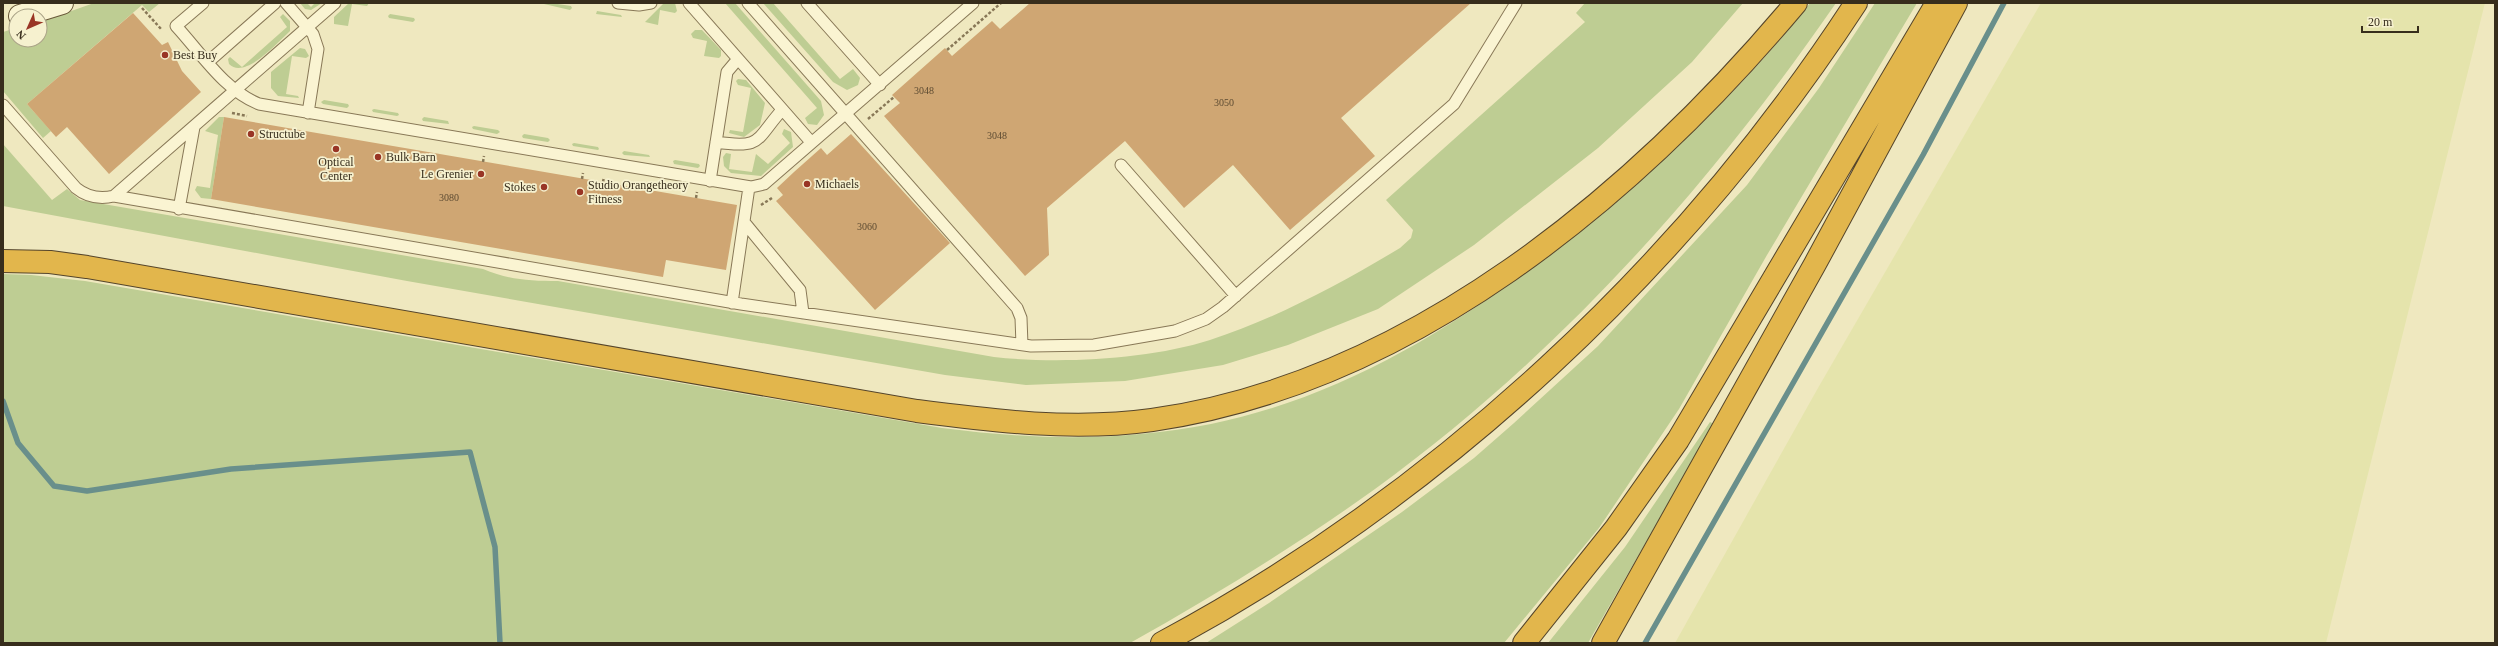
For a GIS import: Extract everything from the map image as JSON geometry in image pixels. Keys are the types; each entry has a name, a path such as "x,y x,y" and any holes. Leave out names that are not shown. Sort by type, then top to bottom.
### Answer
{"highway":[{"path":"3,261 50,262 87,268 917,411 999,422 1036,424 1078,425 1150,420 1232,404 1324,374 1404,335 1457,304 1558,232 1654,152 1744,63 1796,3"},
{"path":"1162,643 1242,597 1361,518 1445,455 1540,374 1642,276 1701,210 1790,99 1856,3"},
{"path":"1524,643 1616,528 1678,440 1937,3"},
{"path":"1603,643 1815,264 1956,3"}],"main road":[{"path":"46,8 62,3"}],"lane":[{"path":"203,3 176,26 235,91 259,104 749,187 764,184 973,3"},
{"path":"208,62 275,3"},
{"path":"286,3 313,34 318,49 308,113"},
{"path":"114,196 335,3"},
{"path":"618,3 639,5 651,3"},
{"path":"689,3 811,142"},
{"path":"748,3 1017,308 1021,318 1022,345"},
{"path":"807,3 880,85"},
{"path":"3,105 80,191 105,198 114,196 732,303 1022,345 1094,345 1175,331 1206,319 1236,296 1454,104 1516,3"},
{"path":"710,181 727,72 738,59"},
{"path":"716,142 738,146 754,143 766,132 782,110"},
{"path":"179,208 194,127"},
{"path":"1121,165 1236,296"},
{"path":"732,303 749,187"},
{"path":"744,222 800,290 803,313"}],"path":[{"path":"947,50 1001,3"},
{"path":"866,120 894,97"},
{"path":"483,162 484,156"},
{"path":"582,179 583,173"},
{"path":"603,182 604,176"},
{"path":"633,188 635,181"},
{"path":"696,198 697,192"}],"green space":[{"path":"94,3 160,3 149,12 142,5 27,104 51,131 43,138 3,91 3,32 8,30 8,48 48,48 48,19"},
{"path":"300,3 307,3 311,7 315,3 322,3 311,10 305,9"},
{"path":"349,3 369,3 367,6 352,4 348,26 334,24 334,17"},
{"path":"551,3 571,6 572,8 570,10 544,4"},
{"path":"664,3 675,3 677,11 675,13 660,10 658,25 645,22"},
{"path":"725,3 735,3 821,101 824,115 817,125 808,124 805,118 817,108"},
{"path":"763,3 773,3 840,79 853,69 860,78 858,85 847,90 833,82"},
{"path":"1585,3 1743,3 1692,62 1598,148 1474,245 1378,309 1288,345 1223,365 1125,381 1026,385 945,375 407,281 3,206 3,144 52,200 67,189 80,200 483,269 511,278 558,281 994,357 1074,360 1131,356 1185,347 1210,340 1260,321 1308,299 1400,248 1411,238 1413,230 1386,200 1585,22 1576,13"},
{"path":"1810,3 1836,3 1736,138 1682,203 1626,266 1567,326 1506,383 1442,438 1375,489 1316,530 1255,569 1130,643 3,643 3,274 31,275 85,281 942,428 1044,437 1109,436 1176,430 1211,424 1269,409 1324,389 1378,364 1430,336 1480,304 1529,270 1647,174 1697,128 1744,80"},
{"path":"1875,3 1917,3 1767,255 1679,409 1599,528 1504,643 1206,643 1269,603 1402,512 1474,458 1598,346 1747,185 1819,88"},
{"path":"2041,3 2485,3 2326,643 1675,643 1818,388"},
{"path":"597,11 621,15 622,17 596,14"},
{"path":"283,14 290,21 290,31 270,50 261,58 244,67 236,68 229,64 228,59 230,57 242,67 287,27 280,17"},
{"path":"390,14 414,18 415,20 413,22 389,18 388,16"},
{"path":"695,30 702,30 721,50 721,56 719,58 704,56 707,41 693,38 691,34"},
{"path":"300,48 305,49 309,56 306,58 292,56 286,94 298,96 299,98 278,96 271,88 271,72"},
{"path":"738,79 746,80 765,103 760,125 744,137 729,133 730,130 743,132 751,88 738,85 736,81"},
{"path":"324,100 348,104 349,106 347,108 323,104 321,102"},
{"path":"374,109 398,113 399,115 397,116 373,112 372,110"},
{"path":"219,117 224,117 211,199 201,198 195,190 197,186 210,188 218,135 205,131"},
{"path":"424,117 448,121 449,124 423,121 422,119"},
{"path":"474,126 498,130 500,132 497,134 473,129 472,127"},
{"path":"784,129 791,132 793,147 761,176 731,173 724,166 723,157 726,153 731,154 729,169 752,172 756,154 768,164 790,143 782,134"},
{"path":"524,134 548,138 550,140 548,142 523,138 522,136"},
{"path":"574,143 598,147 599,149 573,146 572,144"},
{"path":"624,151 649,155 650,157 624,155 622,153"},
{"path":"675,160 699,164 700,166 698,168 674,164 673,161"},
{"path":"1710,422 1714,424 1588,643 1548,643 1625,547"}],"building":[{"path":"1030,3 1471,3 1341,118 1375,156 1290,230 1233,165 1184,208 1125,141 1047,208 1049,255 1025,276 884,116 900,103 892,95 945,48 952,56 992,21 1000,29"},
{"path":"133,13 162,45 168,42 182,71 201,92 109,174 67,127 56,137 27,104"},
{"path":"224,117 737,205 726,270 666,260 663,277 211,199"},
{"path":"851,134 950,243 875,310 776,201 783,195 777,188 794,172 821,148 827,155"}],"waterway":[{"path":"1645,643 1923,155 2004,3"},
{"path":"3,401 18,443 54,486 87,491 231,469 470,452 495,547 500,643"}],"place":[{"name":"Best Buy","path":"165,55"},
{"name":"Structube","path":"251,134"},
{"name":"Optical Center","path":"336,149"},
{"name":"Bulk Barn","path":"378,157"},
{"name":"Le Grenier","path":"481,174"},
{"name":"Michaels","path":"807,184"},
{"name":"Stokes","path":"544,187"},
{"name":"Studio Orangetheory Fitness","path":"580,192"}]}
